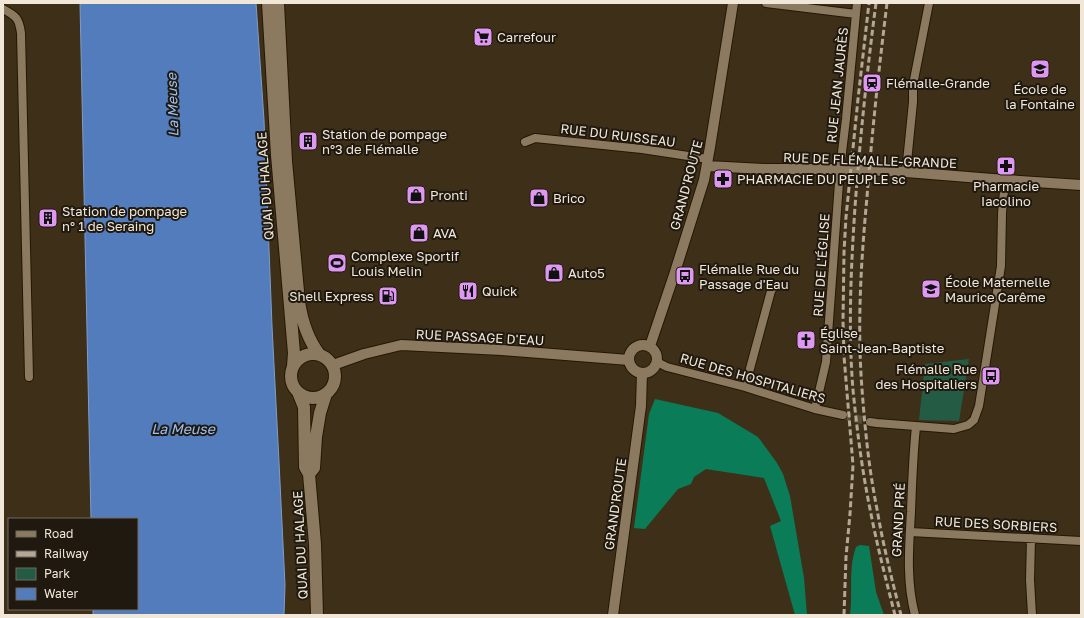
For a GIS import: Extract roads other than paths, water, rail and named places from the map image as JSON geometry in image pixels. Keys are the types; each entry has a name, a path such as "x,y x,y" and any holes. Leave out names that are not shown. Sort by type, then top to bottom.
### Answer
{"main road":[{"name":"QUAI DU HALAGE","path":"268,3 276,155 294,353 291,380 304,407 304,467 310,474 315,544 317,615"},
{"name":"QUAI DU HALAGE","path":"278,3 286,161 299,302 306,332 313,346 319,354 329,360 335,371 334,384 326,394 320,413 316,437 314,468 310,474"},
{"path":"293,366 302,356 313,353 319,354"},
{"path":"298,392 312,398 326,394"}],"street":[{"name":"GRAND'ROUTE","path":"650,346 704,180 734,3"},
{"path":"766,3 856,14"},
{"name":"RUE JEAN JAURÈS","path":"840,170 857,3"},
{"path":"906,172 914,98 913,85 929,3"},
{"path":"3,9 12,14 19,22 21,33 29,377"},
{"name":"RUE DU RUISSEAU","path":"525,142 535,138 642,149 707,162"},
{"name":"RUE DE FLÉMALLE-GRANDE","path":"707,162 772,169 906,172 1081,185"},
{"name":"RUE DE L'ÉGLISE","path":"815,409 826,362 840,170"},
{"path":"870,422 877,424 954,429 968,425 974,420 980,406 1001,266 1004,180"},
{"path":"745,387 773,288"},
{"name":"RUE PASSAGE D'EAU","path":"333,365 364,354 401,345 502,350 630,360"},
{"path":"640,345 650,346 657,354 657,362 650,371 642,373 636,371 632,366 630,355 635,347 640,345"},
{"name":"RUE DES HOSPITALIERS","path":"657,362 667,367 745,387 815,409 843,415"},
{"name":"GRAND'ROUTE","path":"613,615 641,406 642,373"},
{"name":"GRAND PRÉ","path":"915,615 909,579 913,456 916,427"},
{"name":"RUE DES SORBIERS","path":"910,532 1081,541"},
{"path":"1031,538 1030,580 1032,615"}],"water":[{"name":"La Meuse","path":"80,3 256,3 264,120 272,326 285,585 284,615 93,615 93,610 138,610 138,518 91,518"}],"tunnel":[{"path":"843,415 870,422"}],"railway":[{"path":"844,615 846,557 853,465 844,356 844,252 846,217 869,3"},
{"path":"876,3 864,105 855,207 851,275 851,367 858,435 870,509 895,615"},
{"path":"887,3 873,124 861,269 860,341 863,404 872,479 879,522 901,615"}],"place":[{"name":"Carrefour","path":"483,37"},
{"name":"École de la Fontaine","path":"1040,69"},
{"name":"Flémalle-Grande","path":"872,83"},
{"name":"Station de pompage n°3 de Flémalle","path":"308,141"},
{"name":"Pharmacie Iacolino","path":"1006,166"},
{"name":"PHARMACIE DU PEUPLE sc","path":"723,179"},
{"name":"Pronti","path":"416,195"},
{"name":"Brico","path":"539,198"},
{"name":"Station de pompage n° 1 de Seraing","path":"48,218"},
{"name":"AVA","path":"419,233"},
{"name":"Complexe Sportif Louis Melin","path":"337,263"},
{"name":"Auto5","path":"554,273"},
{"name":"Flémalle Rue du Passage d'Eau","path":"685,276"},
{"name":"École Maternelle Maurice Carême","path":"931,289"},
{"name":"Quick","path":"468,291"},
{"name":"Shell Express","path":"388,296"},
{"name":"Église Saint-Jean-Baptiste","path":"806,340"},
{"name":"Flémalle Rue des Hospitaliers","path":"991,376"}]}
